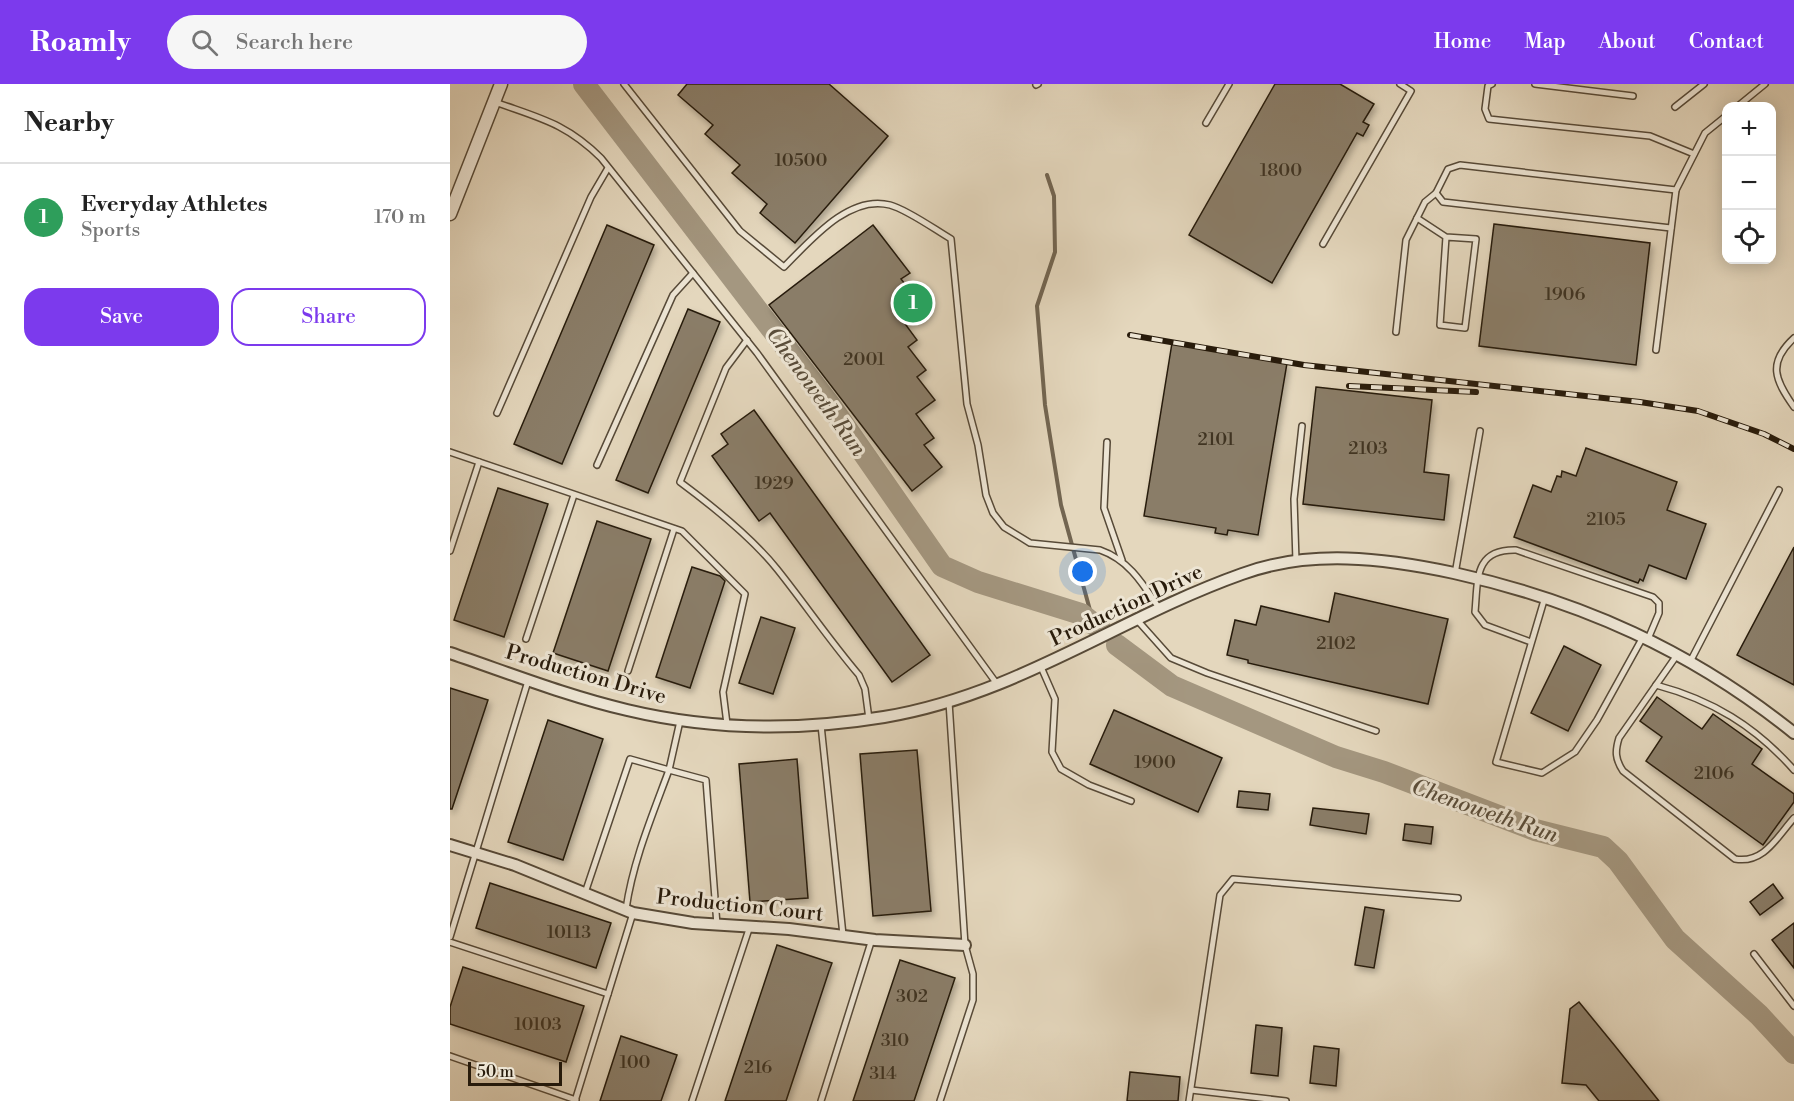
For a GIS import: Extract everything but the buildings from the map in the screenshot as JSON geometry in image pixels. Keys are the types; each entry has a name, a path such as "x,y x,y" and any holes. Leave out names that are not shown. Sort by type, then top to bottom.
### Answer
{"street":[{"path":"450,214 501,84"},
{"name":"Production Drive","path":"450,653 625,710 727,724 788,727 821,725 869,719 949,702 998,686 1244,573 1296,561 1331,558 1372,559 1455,573 1545,596 1645,638 1690,662 1742,695 1794,733"},
{"name":"Production Court","path":"450,845 475,852 629,911 693,923 965,945"}],"lane":[{"path":"624,84 740,231 784,267 840,216 865,204 891,205 951,239 968,404 978,445 986,495 993,513 1004,527 1030,543 1100,549 1122,560"},
{"path":"1206,123 1228,84"},
{"path":"1323,244 1411,91 1400,84"},
{"path":"1492,84 1488,86 1485,109 1489,119 1650,136 1694,154"},
{"path":"1535,84 1633,96"},
{"path":"1675,107 1704,84"},
{"path":"1743,102 1765,84"},
{"path":"495,102 565,128 581,138 608,168 747,340 998,686"},
{"path":"1656,350 1676,190 1705,133 1722,119"},
{"path":"1396,332 1406,240 1425,202 1436,194 1448,169 1460,165 1676,190"},
{"path":"497,413 591,197 608,168"},
{"path":"1436,194 1443,201 1671,228"},
{"path":"1417,218 1446,237 1476,239 1465,328 1440,325 1446,237"},
{"path":"597,465 673,295 693,273"},
{"path":"747,340 726,368 680,482 709,503 777,568 859,675 865,689 869,719"},
{"path":"1793,341 1783,348 1775,371 1781,389 1794,407"},
{"path":"1296,561 1294,499 1302,426"},
{"path":"1455,573 1480,431"},
{"path":"1107,442 1104,508 1122,560 1161,610"},
{"path":"450,452 681,531 745,594 723,692 727,724"},
{"path":"450,551 480,462"},
{"path":"1690,662 1779,490"},
{"path":"526,639 574,495"},
{"path":"628,671 674,529"},
{"path":"1532,642 1485,625 1475,612 1478,579 1488,555 1500,550 1516,550 1653,597 1659,603 1659,613 1645,638 1597,720 1575,752 1542,773 1496,762 1532,642 1545,596"},
{"path":"1138,621 1171,658 1207,673 1376,731"},
{"path":"1677,655 1619,738 1615,750 1617,761 1623,771 1735,859 1746,861 1764,853 1794,818"},
{"path":"1041,667 1055,699 1052,752 1061,768 1089,785 1131,801"},
{"path":"450,938 528,680"},
{"path":"1656,685 1719,707 1772,748 1794,770"},
{"path":"940,1101 973,1000 973,974 965,945 949,702"},
{"path":"450,1056 576,1100 608,994 629,911 636,862 669,770 680,719"},
{"path":"821,725 843,936"},
{"path":"585,893 630,759 706,780 717,925"},
{"path":"1189,1101 1220,895 1233,879 1458,898"},
{"path":"692,1101 750,926"},
{"path":"821,1101 872,939"},
{"path":"450,942 608,994"},
{"path":"1754,954 1794,1006"},
{"path":"1191,1090 1286,1101"}],"waterway":[{"name":"Chenoweth Run","path":"584,84 830,405 942,566 978,582 1081,614 1100,629"},
{"path":"1047,175 1054,196 1055,252 1037,306 1045,405 1061,505 1093,621"},
{"name":"Chenoweth Run","path":"1117,645 1172,686 1336,757 1384,772 1535,830 1603,847 1618,861 1675,939 1759,1015 1794,1053"}],"railway":[{"path":"1130,335 1304,365 1640,402 1698,411 1764,434 1794,449"},
{"path":"1349,386 1476,392"}],"place":[{"name":"Everyday Athletes","path":"913,303"}]}
